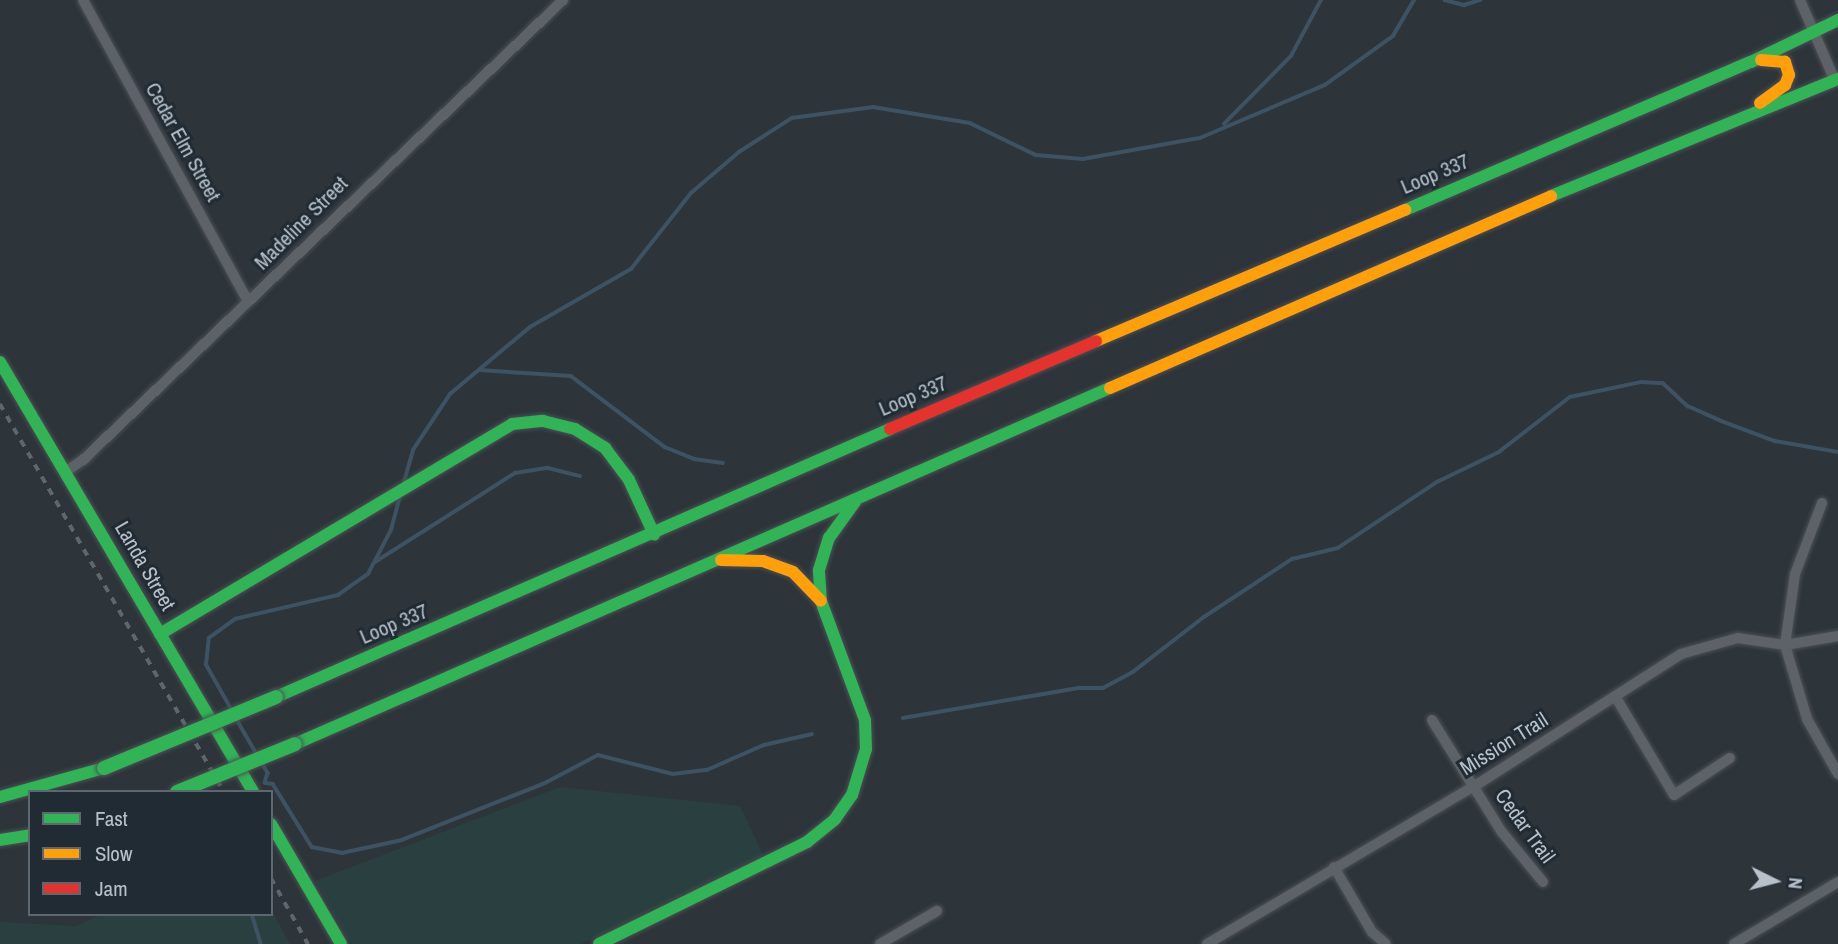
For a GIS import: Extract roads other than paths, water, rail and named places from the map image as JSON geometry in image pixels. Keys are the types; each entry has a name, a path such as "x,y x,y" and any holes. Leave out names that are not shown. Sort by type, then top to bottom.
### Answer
{"main road":[{"name":"Loop 337","path":"34,790 104,768 276,697 823,458 1751,62 1838,20"},
{"path":"1741,116 1780,90 1789,75 1780,60 1751,62"},
{"path":"182,790 295,744 1741,116 1836,80"},
{"name":"Landa Street","path":"0,362 252,790"},
{"path":"160,634 512,424 543,421 575,429 605,448 629,480 654,534"},
{"path":"600,944 786,853 821,832 844,807 863,765 865,720 821,601 819,570 830,538 858,498"},
{"path":"717,560 764,561 793,572 821,601"},
{"name":"Loop 337","path":"0,797 24,793"},
{"path":"273,827 341,944"},
{"path":"0,840 26,835"}],"street":[{"name":"Cedar Elm Street","path":"83,0 248,302"},
{"name":"Madeline Street","path":"65,472 83,460 564,0"},
{"path":"1800,0 1836,80"},
{"path":"1822,503 1795,574 1785,645 1807,719 1838,774"},
{"name":"Mission Trail","path":"1207,944 1473,787 1698,646 1738,638 1785,645 1838,635"},
{"path":"1615,696 1674,796 1730,758"},
{"name":"Cedar Trail","path":"1432,720 1500,831 1543,882"},
{"path":"1334,867 1372,932 1386,944"},
{"path":"1734,944 1838,882"},
{"path":"880,944 937,911"}],"waterway":[{"path":"1224,124 1291,56 1321,0"},
{"path":"404,482 413,450 450,394 530,327 631,269 691,193 739,152 792,118 873,107 970,123 1036,155 1083,159 1200,138 1325,85 1393,36 1414,0"},
{"path":"1445,0 1464,5 1480,0"},
{"path":"479,370 571,376 665,447 694,459 723,463"},
{"path":"903,718 1079,688 1103,688 1133,672 1204,617 1292,559 1338,548 1437,482 1499,452 1570,397 1641,382 1663,383 1688,406 1721,421 1775,441 1838,452"},
{"path":"375,562 515,473 548,468 580,476"},
{"path":"232,711 206,665 209,638 235,619 338,595 368,574 391,530 400,497"},
{"path":"236,718 258,756"},
{"path":"262,763 268,773 265,783 273,784 312,847 342,853 402,840 545,783 598,755 673,774 707,770 764,745 812,734"},
{"path":"253,916 261,944"}],"railway":[{"path":"0,404 223,790"},
{"path":"273,882 308,944"}]}
